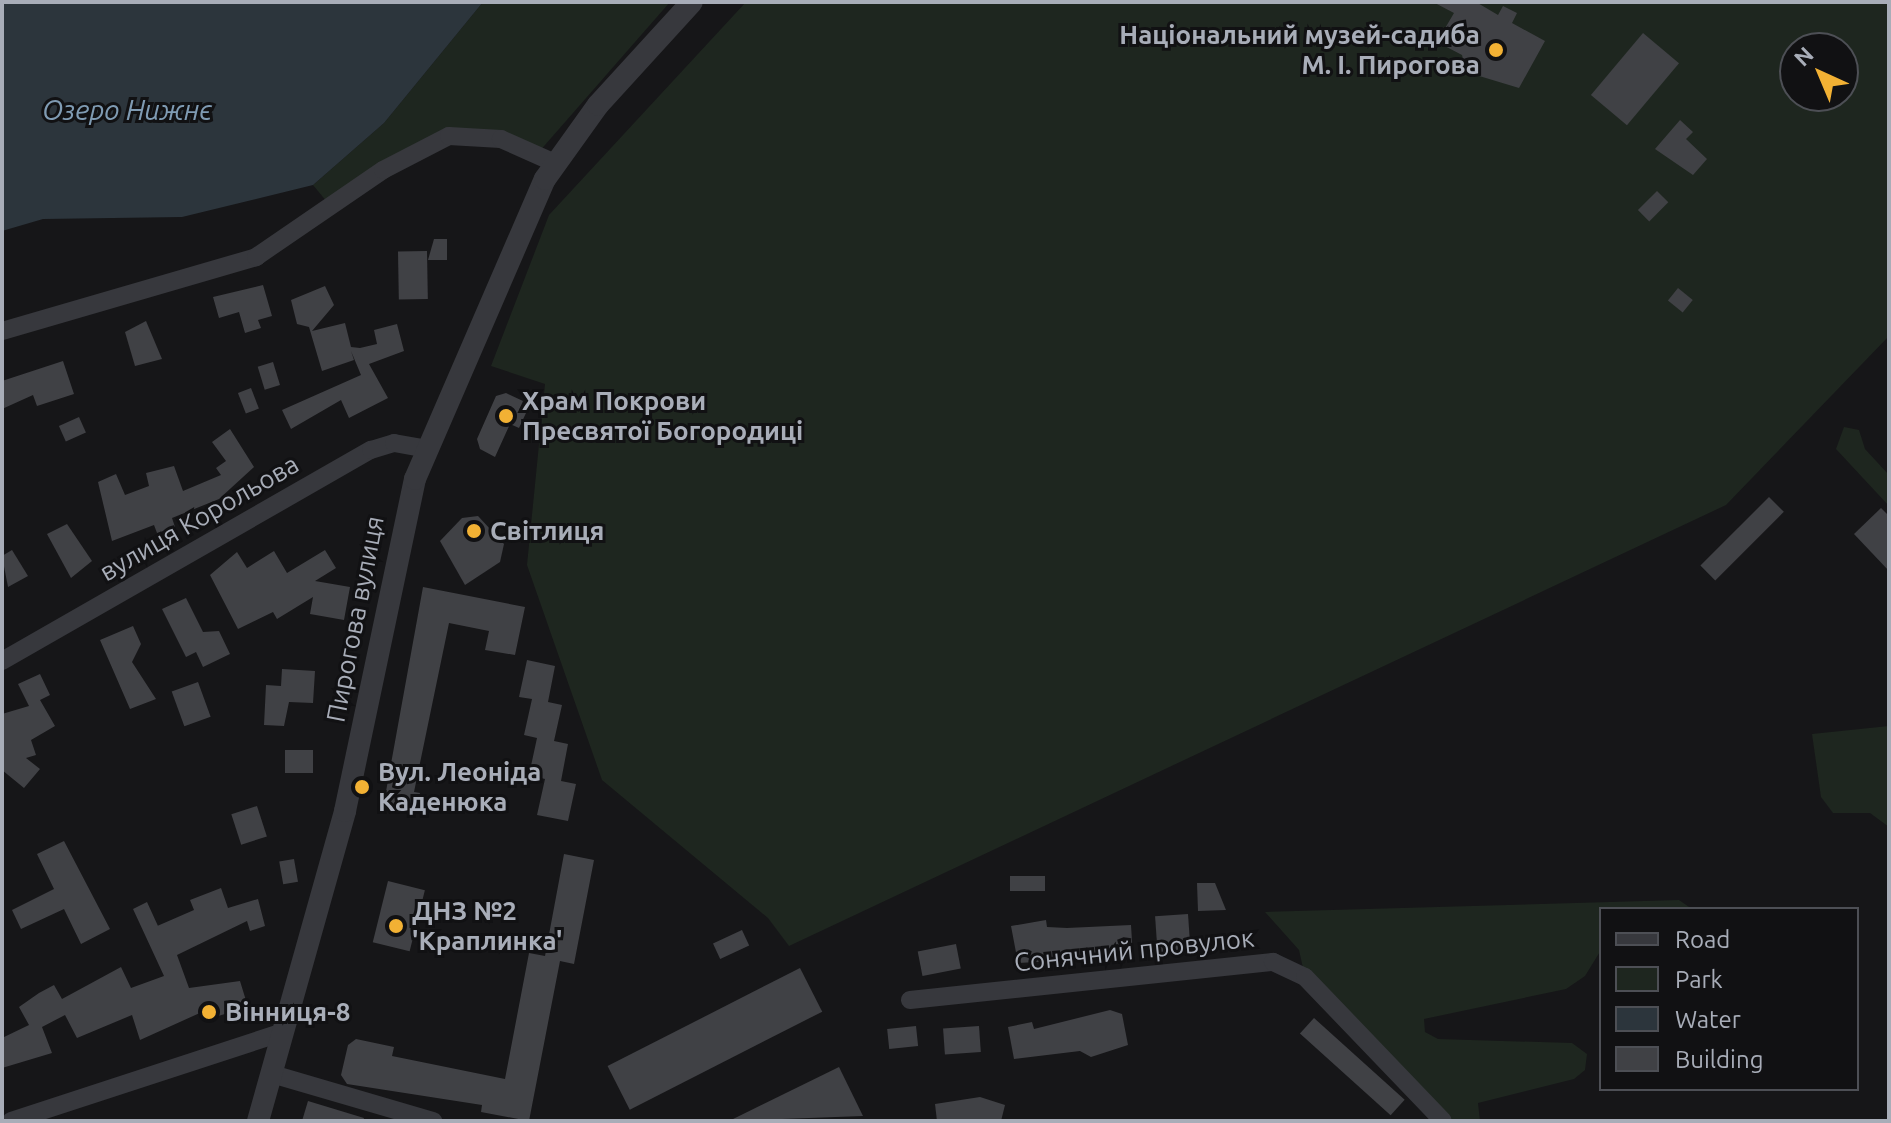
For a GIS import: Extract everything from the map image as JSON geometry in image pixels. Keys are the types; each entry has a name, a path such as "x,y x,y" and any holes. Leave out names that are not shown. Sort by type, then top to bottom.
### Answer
{"street":[{"name":"Пирогова вулиця","path":"258,1121 351,783 402,518 428,449 555,163 692,2"},
{"path":"2,331 256,257 383,170 449,136 501,139 555,163"},
{"name":"вулиця Корольова","path":"2,661 371,450 394,443 428,449"},
{"name":"Сонячний провулок","path":"910,1000 1273,962 1305,977 1443,1121"},
{"path":"11,1121 284,1032"},
{"path":"272,1074 433,1121"}],"green space":[{"path":"483,2 670,2 538,153 467,134 332,208 313,185 384,123"},
{"path":"746,2 1889,2 1889,336 1726,505 789,946 768,918 602,780 527,565 545,384 491,366 549,215"},
{"path":"1844,427 1859,430 1865,449 1889,475 1889,506 1836,449"},
{"path":"1889,726 1889,827 1870,813 1833,813 1821,797 1812,734"},
{"path":"1679,900 1689,907 1599,907 1599,953 1585,976 1566,989 1424,1019 1425,1032 1438,1039 1572,1043 1587,1054 1585,1070 1574,1079 1478,1103 1480,1121 1443,1121 1305,977 1299,950 1265,912"}],"water":[{"name":"Озеро Нижнє","path":"2,2 483,2 384,123 313,185 182,217 43,219 2,231"}],"building":[{"name":"Національний музей-садиба М. І. Пирогова","path":"1433,2 1476,2 1498,15 1503,6 1517,13 1512,23 1545,41 1519,88 1466,72 1462,55 1437,42 1454,13"},
{"path":"1643,33 1679,63 1627,125 1591,95"},
{"path":"1680,120 1693,132 1686,139 1707,159 1693,175 1655,149"},
{"path":"1657,191 1668,202 1649,221 1638,210"},
{"path":"434,239 447,239 447,260 428,260"},
{"path":"427,251 428,299 399,299 398,252"},
{"path":"263,285 272,316 258,320 261,328 245,333 239,312 219,318 213,297"},
{"path":"325,286 334,305 312,331 345,323 351,347 360,348 377,344 374,330 397,324 404,351 369,364 388,398 349,418 341,400 291,429 282,410 361,375 351,351 354,360 322,371 309,327 297,324 291,300"},
{"path":"1678,288 1693,300 1683,312 1668,300"},
{"path":"146,321 162,359 135,366 125,332"},
{"path":"63,361 74,394 37,406 33,395 2,409 2,381"},
{"path":"273,362 280,385 265,390 258,367"},
{"path":"251,388 259,409 246,414 238,393"},
{"path":"506,393 523,401 519,410 526,413 519,428 510,424 495,457 480,449 477,439 496,396"},
{"path":"79,417 86,433 66,441 59,426"},
{"path":"230,429 254,467 219,499 172,518 175,527 157,533 154,525 112,541 98,482 116,474 125,495 149,486 146,473 174,466 183,491 221,475 216,468 226,461 212,442"},
{"path":"1769,497 1784,512 1715,580 1700,566"},
{"path":"1881,508 1889,516 1889,571 1854,534"},
{"path":"478,516 504,544 500,562 465,585 440,541 462,518"},
{"path":"67,524 92,561 71,578 47,534"},
{"path":"12,550 28,576 8,587 2,556"},
{"path":"325,550 336,568 315,581 350,587 344,620 310,614 313,597 277,619 273,612 238,629 210,575 237,552 247,568 274,551 287,573"},
{"path":"423,587 525,607 515,655 485,650 489,631 449,623 414,792 420,793 416,814 383,808"},
{"path":"186,598 203,632 219,631 230,654 203,667 196,652 186,657 162,609"},
{"path":"133,626 141,644 132,662 156,699 130,709 100,640"},
{"path":"527,660 555,666 548,702 562,705 554,741 568,744 561,781 576,784 568,821 537,815 545,779 529,775 537,738 524,735 532,699 519,697"},
{"path":"282,669 315,671 313,703 289,702 284,726 264,725 266,685 281,686"},
{"path":"40,674 50,695 40,700 55,726 31,740 36,755 26,758 40,769 24,788 2,770 2,714 29,706 18,684"},
{"path":"198,682 211,717 184,726 172,692"},
{"path":"285,750 313,750 313,773 285,773"},
{"path":"257,806 267,836 241,845 231,814"},
{"path":"64,841 110,929 81,944 64,909 21,929 12,910 54,889 37,854"},
{"path":"564,854 594,860 574,964 560,961 529,1121 481,1112 482,1105 347,1084 341,1075 348,1045 356,1039 394,1047 392,1056 505,1079 529,953 545,956"},
{"path":"294,859 298,882 283,884 279,862"},
{"path":"1010,876 1045,876 1045,891 1010,891"},
{"path":"388,881 425,890 410,951 373,942"},
{"path":"1197,883 1215,883 1226,910 1198,911"},
{"path":"221,888 228,908 258,899 265,926 250,931 247,921 177,955 189,988 240,981 248,1007 205,1020 202,1012 140,1040 132,1015 77,1038 65,1015 42,1027 52,1053 2,1068 2,1038 29,1025 19,1007 39,993 54,985 62,999 121,967 131,988 164,976 133,909 147,902 158,926 194,910 190,900"},
{"path":"1188,914 1191,953 1158,955 1155,916"},
{"path":"1046,920 1047,927 1131,925 1133,957 1018,963 1011,926"},
{"path":"742,930 749,945 720,959 713,944"},
{"path":"956,944 961,969 922,976 918,951"},
{"path":"800,968 822,1012 630,1110 608,1066"},
{"path":"1110,1010 1122,1014 1128,1045 1091,1057 1080,1051 1014,1059 1008,1027 1032,1022 1034,1029"},
{"path":"1314,1018 1405,1100 1391,1115 1300,1034"},
{"path":"916,1026 918,1046 889,1049 887,1029"},
{"path":"979,1026 981,1052 945,1054 943,1029"},
{"path":"839,1067 863,1116 729,1121"},
{"path":"980,1097 1005,1105 1001,1121 937,1121 935,1104"},
{"path":"308,1101 364,1118 363,1121 302,1121"}],"place":[{"name":"Національний музей-садиба М. І. Пирогова","path":"1496,50"},
{"name":"Храм Покрови Пресвятої Богородиці","path":"506,416"},
{"name":"Світлиця","path":"474,531"},
{"name":"Вул. Леоніда Каденюка","path":"362,787"},
{"name":"ДНЗ №2 'Краплинка'","path":"396,926"},
{"name":"Вінниця-8","path":"209,1012"}]}
